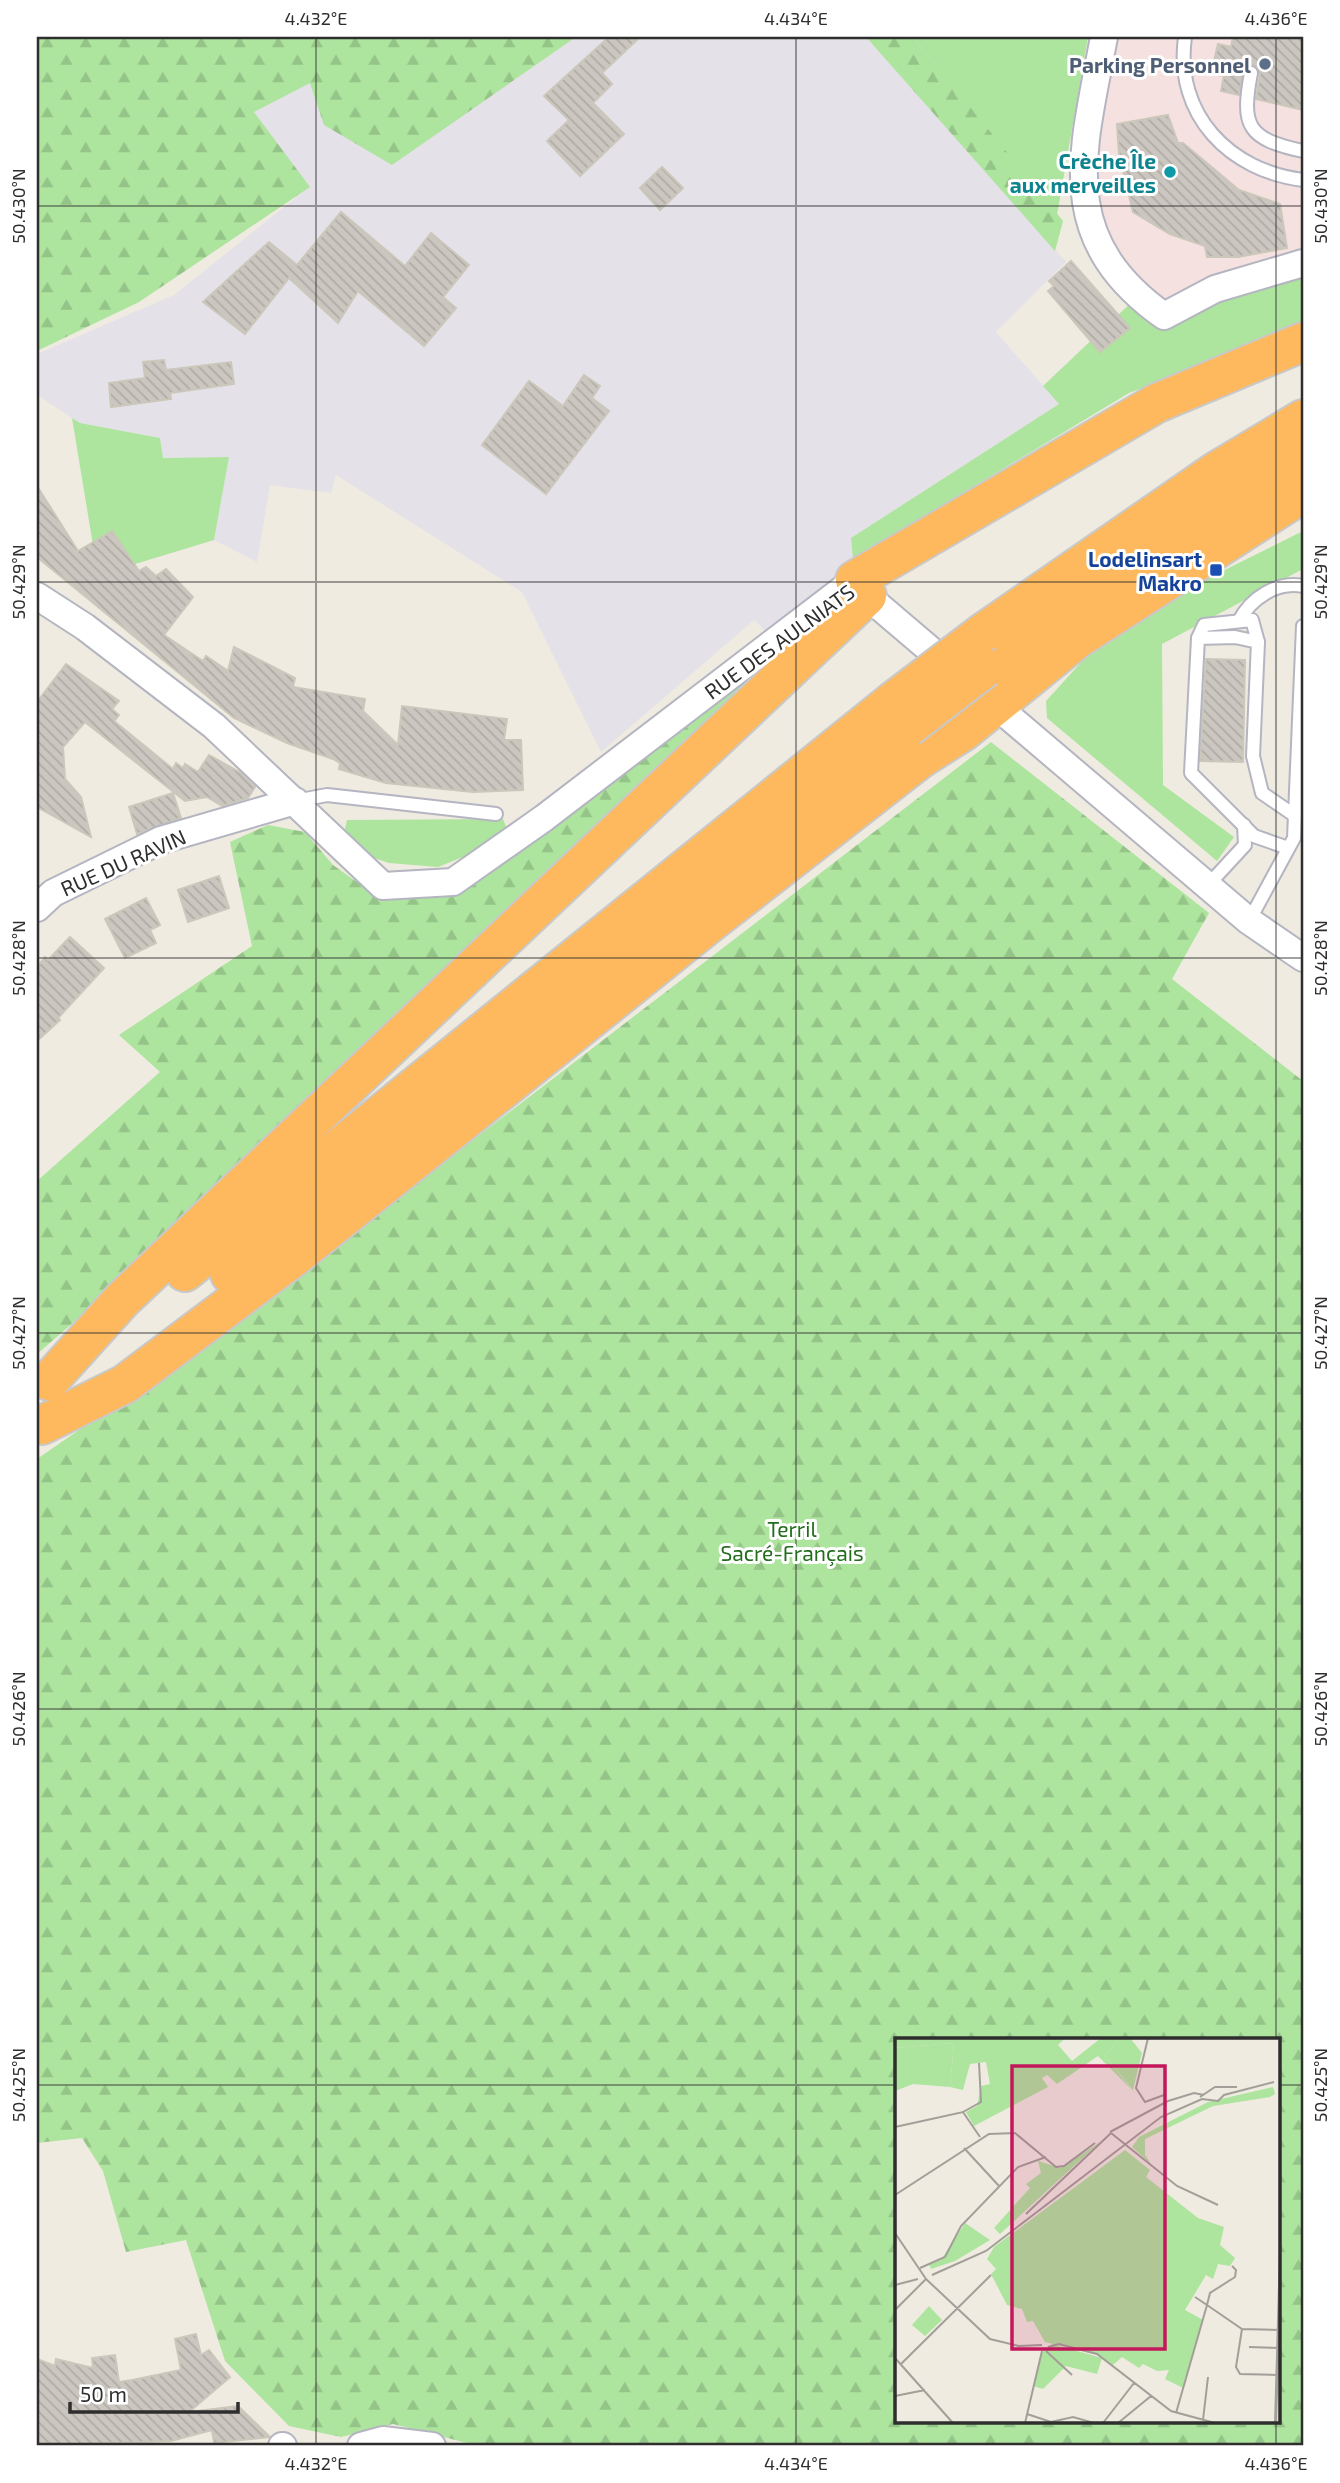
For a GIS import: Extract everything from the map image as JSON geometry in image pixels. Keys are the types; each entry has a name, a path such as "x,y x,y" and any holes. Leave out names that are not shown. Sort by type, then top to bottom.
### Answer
{"highway":[{"path":"41,1407 122,1300 861,588 1157,403 1303,342"},
{"path":"41,1407 899,715 1101,548 1215,472 1303,419"},
{"path":"899,715 1303,453"},
{"path":"41,1407 125,1384 298,1254 857,807 997,705 1077,639 1303,493"}],"street":[{"path":"1104,37 1081,166 1084,200 1106,255 1137,297 1164,316 1215,289 1303,263"},
{"name":"RUE DES AULNIATS","path":"37,596 85,627 214,726 383,886 453,882 861,588 1249,921 1303,958"},
{"name":"RUE DU RAVIN","path":"37,908 53,893 161,840 295,801"},
{"path":"361,2446 383,2440 432,2446"}],"lane":[{"path":"1185,37 1187,83 1198,113 1219,144 1258,170 1303,180"},
{"path":"1251,73 1244,108 1246,119 1266,139 1303,151"},
{"path":"1239,621 1248,603 1288,583 1303,586"},
{"path":"1288,848 1254,836 1191,773 1198,638 1204,625 1252,620 1258,642 1253,756 1262,793 1294,815"},
{"path":"1249,921 1294,838 1303,626"},
{"path":"1198,638 1236,637 1258,642"},
{"path":"295,801 327,794 496,814"},
{"path":"1209,884 1245,845 1244,825"}],"shaded area":[{"path":"576,37 866,37 1066,262 996,332 1059,404 851,538 855,580 776,641 754,620 601,752 522,592 336,475 331,493 270,485 257,562 214,540 229,457 163,458 160,438 80,423 37,395 37,354 174,295 309,187 253,112 310,82 392,164"},
{"path":"1113,37 1303,37 1303,271 1149,321 1091,224 1093,94"}],"green space":[{"path":"37,37 576,37 392,165 324,125 310,83 254,112 310,187 139,302 37,351"},
{"path":"866,37 913,37 1063,221 1055,251"},
{"path":"913,37 1088,37 1057,215"},
{"path":"1303,266 1303,327 1129,393 853,559 851,538 1059,404 1043,386 1137,297 1165,316"},
{"path":"72,418 80,423 160,438 163,458 229,457 214,540 122,568 93,545"},
{"path":"1303,531 1303,569 1162,644 1163,785 1234,837 1217,861 1047,718 1046,701 1116,624"},
{"path":"766,666 778,666 456,956 230,1187 37,1354 37,1181 160,1072 119,1035 252,946 230,842 268,825 305,832 333,865 364,887 424,897 503,860"},
{"name":"Terril Sacré-Français","path":"991,742 1209,913 1172,979 1303,1081 1303,2446 479,2446 393,2424 341,2437 289,2426 225,2361 186,2240 126,2252 103,2171 82,2138 37,2143 37,1459 244,1316"},
{"path":"503,819 507,829 495,844 438,867 389,863 353,851 343,837 347,820"}],"building":[{"path":"609,37 640,37 602,73 612,84 593,103 624,134 580,176 547,141 569,120 544,96"},
{"name":"Parking Personnel","path":"1233,37 1303,37 1303,110 1256,99 1260,74 1253,65 1244,68 1239,95 1221,91 1224,76 1211,74 1218,44 1231,47"},
{"name":"Crèche Île aux merveilles","path":"1168,115 1178,143 1183,143 1239,190 1280,204 1287,248 1238,257 1207,257 1205,246 1170,234 1133,212 1119,154 1117,124"},
{"path":"662,167 683,188 660,210 640,188"},
{"path":"341,212 405,266 431,233 469,265 443,297 456,308 424,346 358,291 338,323 289,278 245,334 203,302 269,242 297,265"},
{"path":"1071,261 1130,328 1100,352 1048,291 1054,286 1049,281"},
{"path":"164,360 166,370 231,362 234,384 170,393 171,399 111,407 109,383 145,378 143,362"},
{"path":"584,375 600,386 592,398 609,411 546,494 482,445 529,381 563,406"},
{"path":"37,486 78,551 112,531 139,571 146,567 156,576 166,569 193,597 164,635 203,661 206,656 228,671 234,647 295,678 293,687 365,699 363,711 398,745 402,706 507,719 504,740 521,740 523,790 473,792 386,783 339,769 340,763 333,759 287,743 234,718 37,557"},
{"path":"1206,659 1245,660 1243,762 1200,761"},
{"path":"66,664 119,701 112,709 119,715 114,721 173,769 176,763 183,768 185,764 198,772 209,755 241,773 255,787 248,798 222,806 207,797 185,801 85,722 63,747 65,779 81,797 91,837 37,807 37,702"},
{"path":"173,793 181,818 137,834 129,807"},
{"path":"219,876 229,908 188,922 178,890"},
{"path":"146,898 160,925 150,930 156,943 125,958 105,919"},
{"path":"70,937 104,968 58,1018 60,1020 37,1041 37,967 45,957 48,960"},
{"path":"196,2334 201,2355 209,2350 230,2377 189,2412 238,2406 270,2437 214,2443 212,2430 171,2441 37,2446 37,2359 55,2366 56,2359 93,2368 92,2358 115,2355 119,2382 132,2380 181,2370 175,2339"}],"place":[{"name":"Parking Personnel","path":"1265,64"},
{"name":"Crèche Île aux merveilles","path":"1170,172"},
{"name":"Lodelinsart Makro","path":"1216,570"}]}
